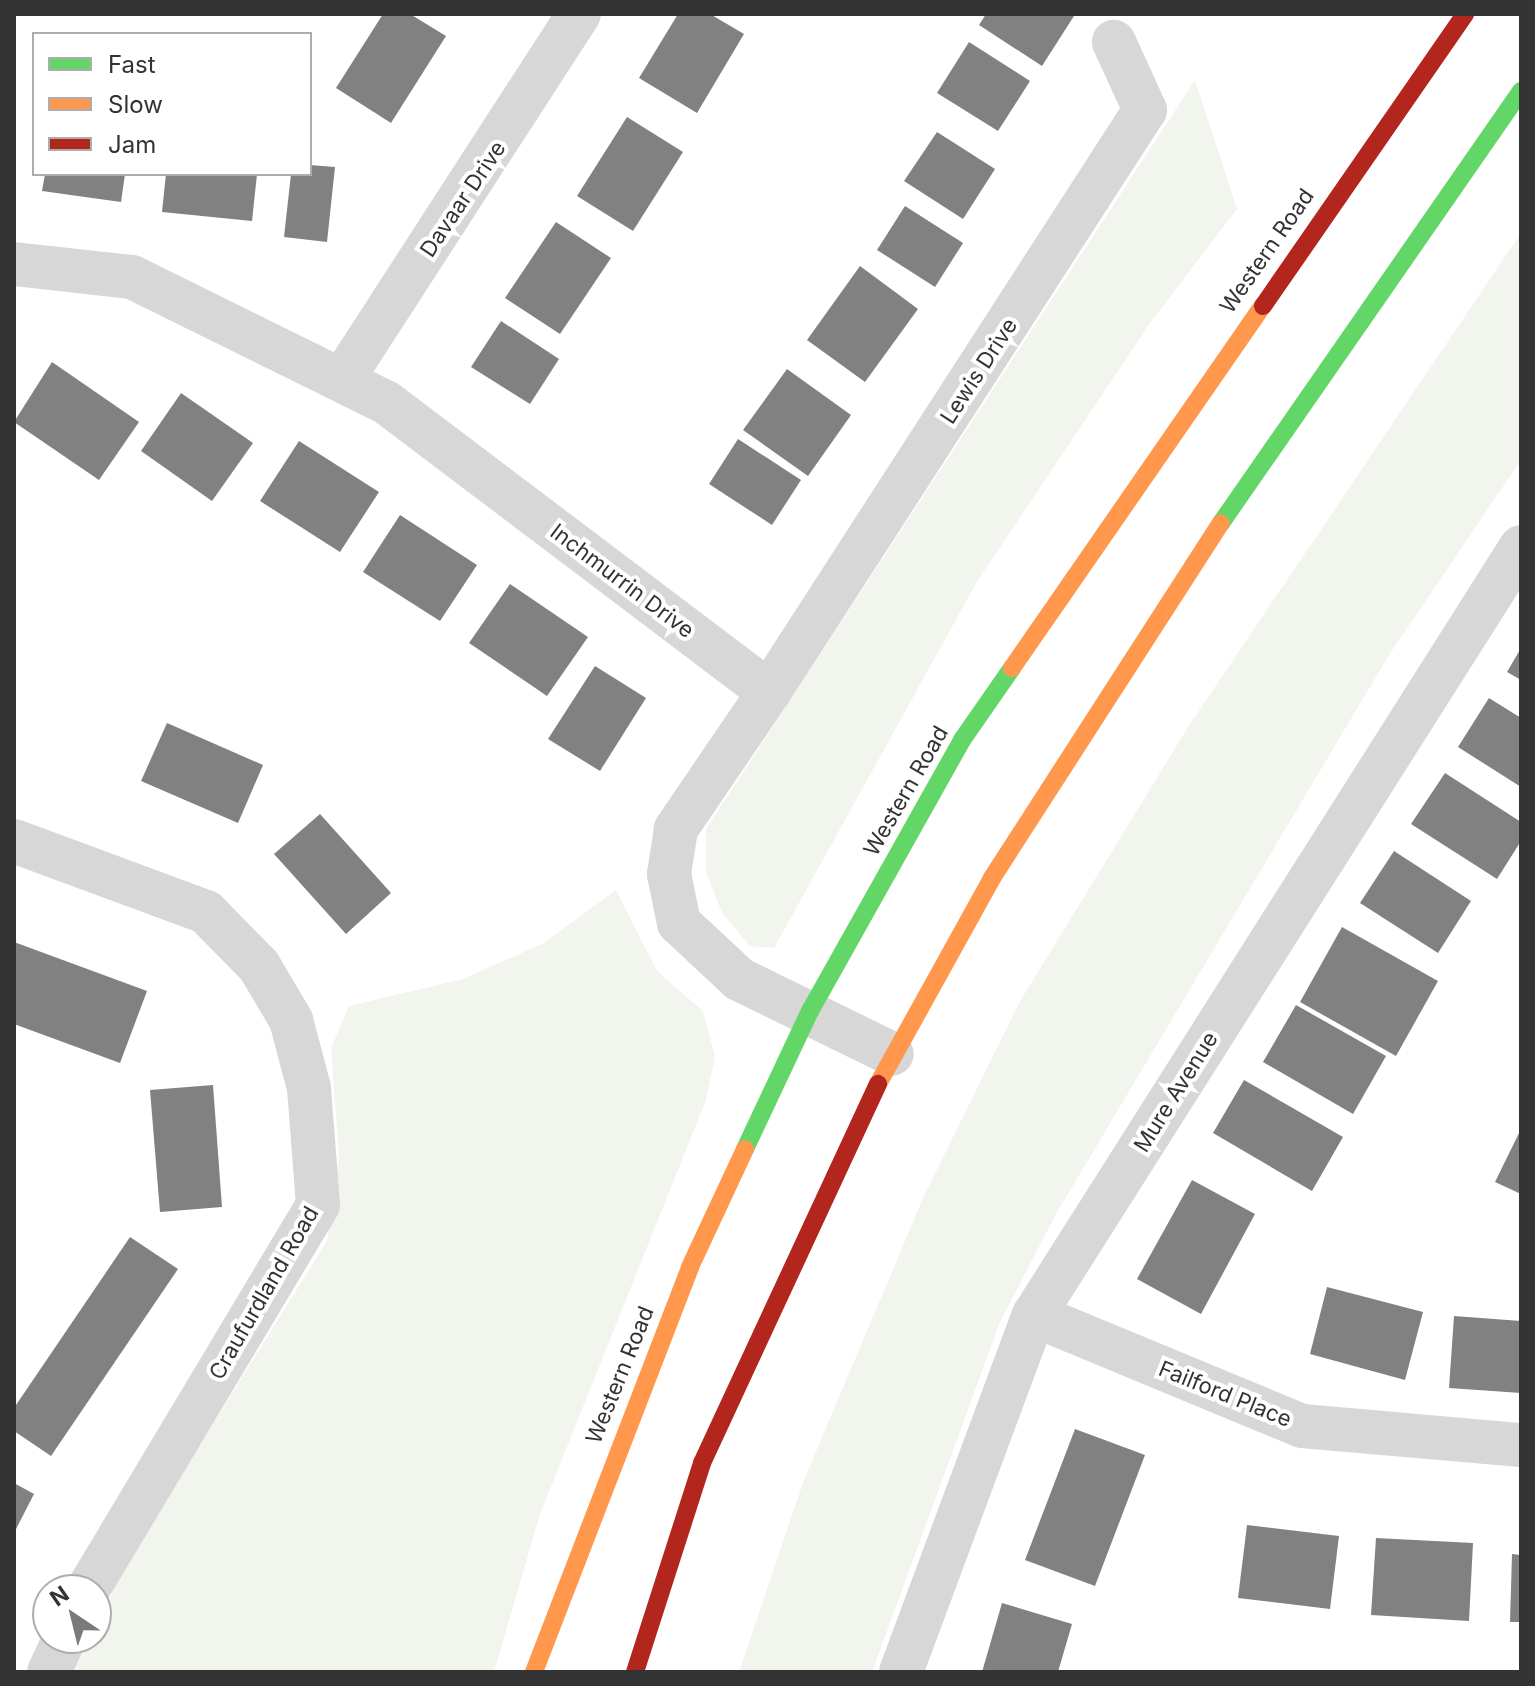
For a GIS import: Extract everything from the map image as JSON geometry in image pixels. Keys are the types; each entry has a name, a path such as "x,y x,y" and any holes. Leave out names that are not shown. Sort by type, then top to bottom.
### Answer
{"main road":[{"name":"Western Road","path":"534,1672 690,1267 810,1011 962,740 1465,14"},
{"path":"635,1672 702,1463 892,1054 992,878 1228,513 1521,91"}],"street":[{"name":"Davaar Drive","path":"342,380 579,14"},
{"name":"Lewis Drive","path":"769,692 1145,110 1114,42"},
{"name":"Inchmurrin Drive","path":"14,264 132,277 387,403 769,692"},
{"name":"Mure Avenue","path":"901,1672 1034,1315 1521,547"},
{"path":"769,692 676,829 669,874 679,923 739,979 810,1011 892,1054"},
{"name":"Craufurdland Road","path":"14,841 206,912 259,966 291,1020 309,1088 318,1205 98,1574"},
{"name":"Failford Place","path":"1034,1315 1302,1426 1521,1445"}],"shaded area":[{"path":"1195,80 1237,209 1150,323 978,580 774,948 750,946 722,913 706,872 706,829"},
{"path":"1521,233 1521,460 1389,655 1056,1214 1000,1322 872,1672 739,1672 804,1480 924,1196 1019,1003 1190,724"},
{"path":"616,890 657,971 703,1011 715,1057 706,1100 540,1514 494,1672 74,1672 83,1654 112,1654 112,1594 130,1557 327,1241 339,1158 331,1048 349,1006 463,979 544,943"}],"building":[{"path":"383,14 410,14 446,36 391,123 336,88"},
{"path":"678,14 710,14 744,34 697,113 639,78"},
{"path":"986,14 1074,16 1042,66 979,25"},
{"path":"969,42 1030,81 998,131 937,93"},
{"path":"627,117 683,152 633,231 577,196"},
{"path":"937,132 995,169 963,219 904,181"},
{"path":"312,165 335,167 327,242 284,237 291,176 312,176"},
{"path":"45,176 125,176 121,202 42,191"},
{"path":"166,176 257,176 252,221 162,212"},
{"path":"905,206 963,243 935,287 877,250"},
{"path":"556,222 611,258 560,334 505,298"},
{"path":"860,266 918,309 865,382 807,340"},
{"path":"501,321 559,359 530,404 471,367"},
{"path":"52,362 139,422 99,480 14,422"},
{"path":"787,369 851,415 808,476 743,430"},
{"path":"181,393 253,443 212,501 141,451"},
{"path":"738,439 801,480 772,525 709,484"},
{"path":"299,441 379,492 340,552 260,501"},
{"path":"400,515 477,565 440,621 363,572"},
{"path":"510,584 588,637 547,696 469,643"},
{"path":"1521,648 1521,680 1507,672"},
{"path":"595,666 646,698 600,771 548,739"},
{"path":"1489,698 1521,718 1521,787 1458,747"},
{"path":"167,723 263,765 238,823 141,781"},
{"path":"1445,773 1521,822 1521,841 1497,879 1411,824"},
{"path":"320,814 391,893 346,934 274,854"},
{"path":"1394,851 1471,901 1438,953 1360,903"},
{"path":"1342,927 1438,981 1396,1056 1300,1002"},
{"path":"14,942 147,991 120,1063 14,1024"},
{"path":"1296,1005 1386,1056 1353,1114 1263,1062"},
{"path":"1244,1080 1343,1137 1312,1191 1213,1133"},
{"path":"213,1085 222,1207 160,1212 150,1090"},
{"path":"1521,1129 1521,1194 1495,1182"},
{"path":"1192,1180 1255,1214 1201,1314 1137,1279"},
{"path":"130,1237 178,1269 51,1456 14,1431 14,1408"},
{"path":"1327,1287 1423,1312 1405,1380 1310,1354"},
{"path":"1454,1316 1521,1321 1521,1393 1449,1388"},
{"path":"1075,1429 1145,1455 1095,1586 1025,1560"},
{"path":"14,1483 34,1494 14,1533"},
{"path":"1247,1525 1339,1536 1330,1609 1238,1598"},
{"path":"1376,1538 1473,1543 1469,1621 1371,1615"},
{"path":"1512,1554 1521,1555 1521,1622 1510,1622"},
{"path":"1002,1603 1072,1624 1058,1672 982,1672"}],"traffic: fast":[{"path":"1221,523 1521,91"},
{"path":"745,1149 810,1011 962,740 1012,668"}],"traffic: slow":[{"path":"1012,668 1263,306"},
{"path":"878,1084 992,878 1221,523"},
{"path":"534,1672 690,1267 745,1149"}],"traffic: jam":[{"path":"1263,306 1465,14"},
{"path":"635,1672 702,1463 878,1084"}]}
